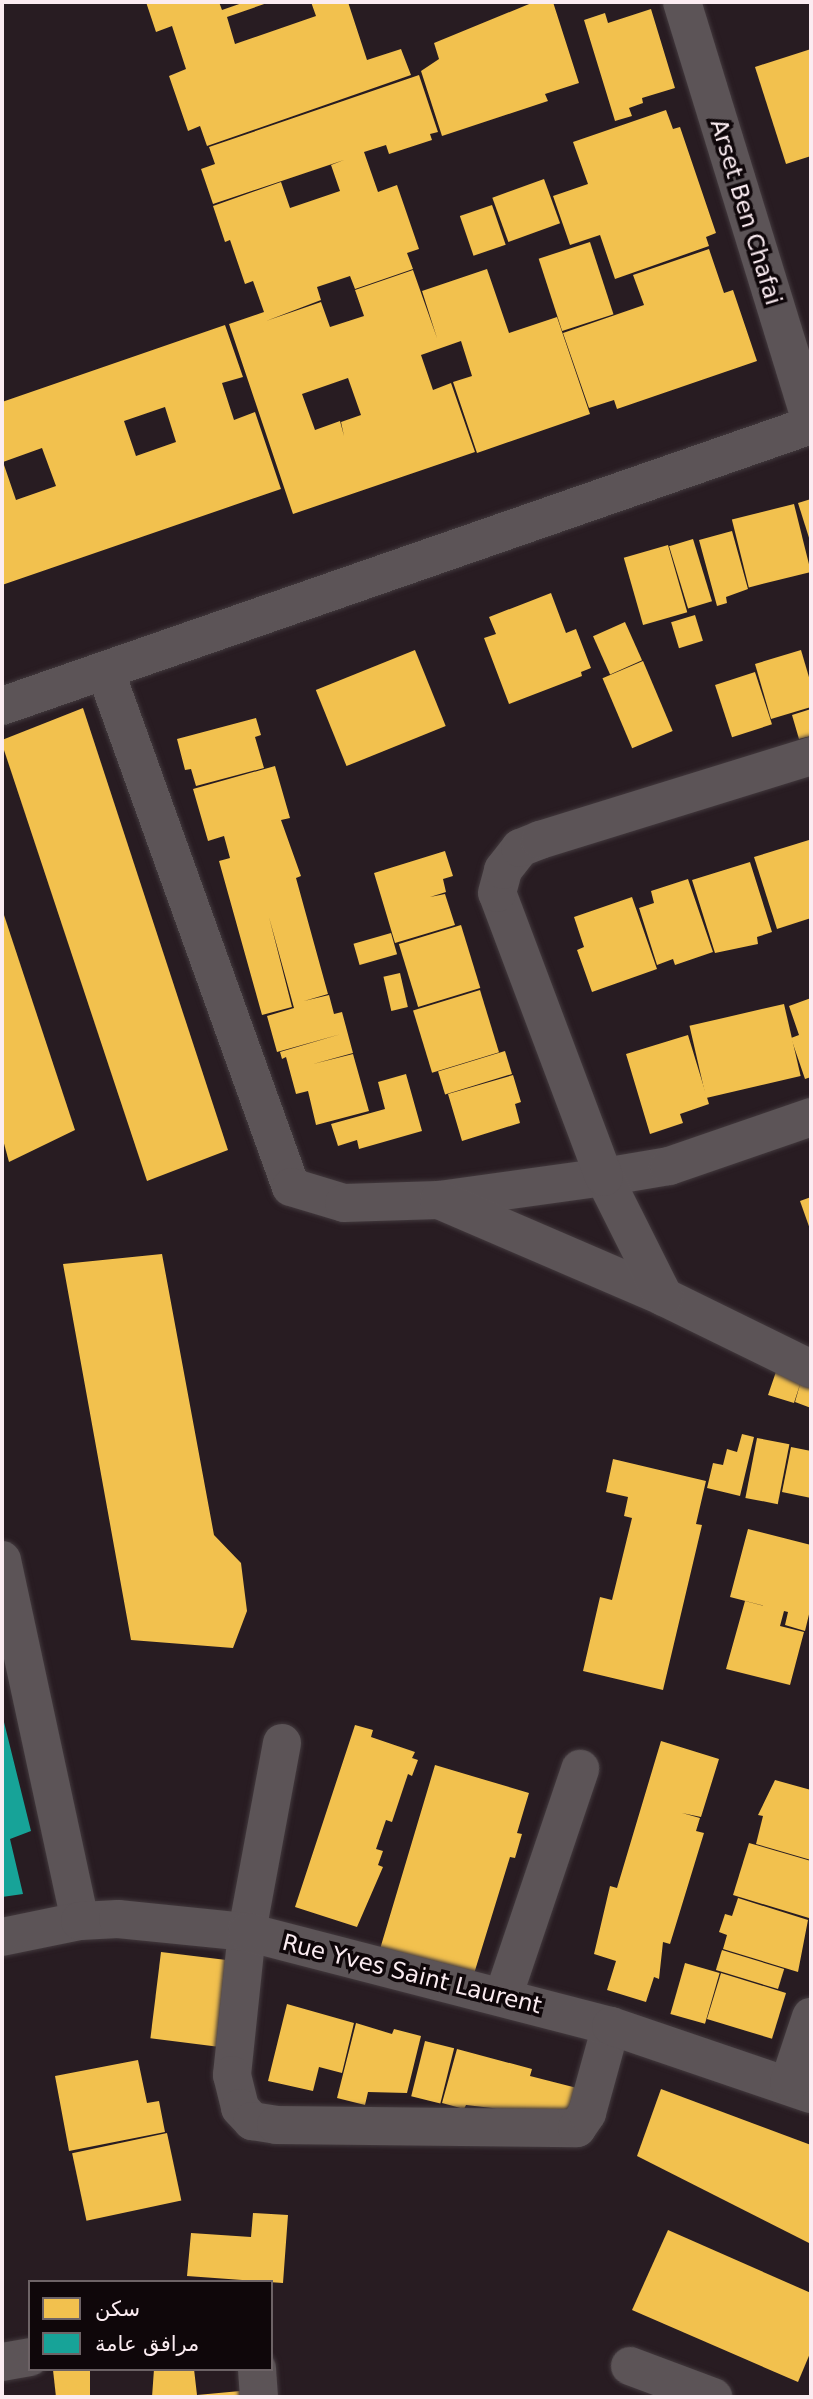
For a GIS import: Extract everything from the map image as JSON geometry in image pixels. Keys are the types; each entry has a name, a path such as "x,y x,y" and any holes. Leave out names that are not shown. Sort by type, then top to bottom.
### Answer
{"street":[{"name":"Arset Ben Chafai","path":"682,2 811,423"},
{"path":"2,706 106,673 811,423"},
{"path":"106,673 291,1187 344,1203 439,1200 604,1178 669,1166 811,1117"},
{"path":"664,1297 604,1178 497,893 503,870 520,848 540,840 811,756"},
{"path":"439,1200 664,1297 811,1370"},
{"path":"2,1560 80,1921"},
{"path":"282,1743 247,1932 232,2075 240,2108 252,2121 560,2131 577,2128 587,2113 611,2026"},
{"path":"503,1997 580,1769"},
{"name":"Rue Yves Saint Laurent","path":"2,1937 80,1921 118,1919 247,1932 611,2026 800,2088"},
{"path":"800,2088 811,2017"},
{"path":"2,2362 28,2357"},
{"path":"630,2366 713,2397"},
{"path":"257,2371 259,2397"}],"building: سكن":[{"path":"146,2 219,2 222,10 245,2 270,2 227,17 235,44 316,16 311,2 348,2 367,60 401,49 411,75 207,146 200,126 188,131 169,76 186,69 172,26 156,32"},
{"path":"534,2 553,2 579,83 545,94 548,101 442,136 421,71 439,59 434,43"},
{"path":"651,9 675,88 642,98 643,103 629,108 632,116 615,121 584,20 605,13 608,23"},
{"path":"811,49 811,156 786,164 755,67"},
{"path":"419,75 438,132 430,134 432,140 389,154 386,145 364,152 378,192 397,185 419,249 407,253 413,269 355,289 350,276 317,287 321,300 266,321 321,302 330,327 364,316 355,290 413,270 437,338 422,291 487,269 509,333 557,317 590,414 477,453 453,382 472,376 461,341 421,355 433,390 451,383 475,452 293,514 229,324 264,312 253,281 245,284 230,240 225,242 213,206 281,182 290,208 340,191 331,165 344,160 213,204 201,169 215,164 209,147","holes":["348,378 361,415 341,422 344,436 340,421 315,430 302,394"]},
{"path":"666,110 673,129 680,127 716,233 706,237 709,246 615,279 600,235 570,245 553,196 588,184 573,142"},
{"path":"544,179 560,223 508,242 492,198"},
{"path":"492,205 506,245 474,256 460,216"},
{"path":"590,242 613,314 562,331 539,259"},
{"path":"709,249 724,293 733,290 757,361 617,409 614,400 589,408 563,333 644,305 633,275"},
{"path":"225,325 243,377 222,383 234,420 255,412 281,489 2,585 2,402","holes":["165,407 176,442 136,456 124,421","42,448 56,486 16,500 3,462"]},
{"path":"811,499 811,544 798,503"},
{"path":"794,504 811,572 749,587 732,519"},
{"path":"732,531 748,589 726,597 727,603 717,606 699,540"},
{"path":"693,539 712,601 688,608 669,546"},
{"path":"668,545 687,612 643,625 624,558"},
{"path":"551,593 566,633 576,629 591,668 581,672 582,676 509,704 484,638 496,634 489,617"},
{"path":"695,615 703,641 679,648 671,622"},
{"path":"625,622 642,660 610,675 593,636"},
{"path":"415,650 446,726 347,766 316,690"},
{"path":"801,650 811,684 811,707 771,719 755,664"},
{"path":"643,661 673,731 632,748 602,678"},
{"path":"755,672 772,724 732,737 715,685"},
{"path":"83,708 228,1150 147,1181 2,744 2,740"},
{"path":"811,709 811,736 799,739 792,715"},
{"path":"256,718 261,735 255,737 264,768 196,786 191,769 185,770 177,739"},
{"path":"275,766 290,818 281,820 301,876 296,878 328,994 304,1001 329,995 334,1014 342,1012 353,1053 313,1064 353,1054 369,1111 316,1125 308,1091 296,1094 286,1057 282,1059 280,1052 341,1034 277,1052 267,1016 294,1008 269,917 292,1007 262,1015 219,861 230,858 224,836 208,841 193,789"},
{"path":"809,840 811,918 777,929 754,857"},
{"path":"445,851 453,876 443,879 446,892 430,897 445,894 455,925 395,943 374,873"},
{"path":"750,862 772,932 757,937 758,944 715,953 692,880"},
{"path":"688,879 713,952 675,965 673,959 657,965 639,908 654,903 651,891"},
{"path":"632,897 657,969 592,992 577,950 584,947 574,917"},
{"path":"2,909 75,1130 9,1162 2,1136"},
{"path":"461,925 480,988 418,1007 399,944"},
{"path":"391,933 397,954 360,965 354,944"},
{"path":"400,973 408,1007 391,1011 383,977"},
{"path":"480,990 499,1052 432,1073 413,1010"},
{"path":"811,998 811,1077 805,1079 791,1038 799,1035 789,1006"},
{"path":"784,1004 801,1076 706,1098 689,1026"},
{"path":"688,1035 709,1104 680,1114 683,1123 650,1134 626,1054"},
{"path":"505,1051 512,1074 445,1094 438,1071"},
{"path":"406,1074 422,1131 359,1149 357,1140 338,1146 331,1124 385,1109 378,1082"},
{"path":"513,1075 521,1102 515,1104 520,1123 462,1141 448,1094"},
{"path":"811,1197 811,1232 800,1201"},
{"path":"162,1254 214,1535 241,1563 247,1611 233,1648 131,1640 63,1264"},
{"path":"779,1363 811,1379 811,1408 795,1402 801,1381 794,1403 768,1395"},
{"path":"742,1434 754,1437 740,1496 707,1488 713,1463 723,1465 727,1449 737,1452"},
{"path":"757,1438 789,1444 778,1504 745,1498"},
{"path":"791,1447 811,1451 811,1498 782,1492"},
{"path":"613,1459 706,1481 696,1524 702,1525 663,1690 583,1671 600,1597 612,1600 632,1518 624,1516 628,1497 606,1492"},
{"path":"748,1529 811,1545 811,1606 805,1631 785,1625 788,1612 784,1611 780,1626 804,1632 790,1685 726,1669 745,1601 780,1610 730,1597"},
{"path":"355,1725 373,1730 371,1737 415,1752 412,1758 418,1760 412,1776 408,1774 392,1822 386,1820 376,1849 383,1851 378,1865 383,1867 357,1927 295,1907"},
{"path":"661,1741 719,1759 701,1817 682,1813 700,1818 696,1831 704,1833 670,1944 663,1942 659,1979 654,1977 646,2002 607,1990 616,1961 594,1954 610,1886 617,1888"},
{"path":"435,1765 529,1793 517,1833 522,1834 515,1858 510,1857 473,1977 380,1949"},
{"path":"775,1780 811,1790 811,1860 756,1844 763,1816 758,1815"},
{"path":"749,1843 811,1861 809,1918 733,1895"},
{"path":"738,1898 808,1920 798,1972 723,1949 727,1935 719,1932 725,1914 732,1916"},
{"path":"722,1950 784,1969 778,1989 716,1970"},
{"path":"161,1952 230,1961 220,2047 150,2038"},
{"path":"685,1963 720,1973 705,2024 670,2014"},
{"path":"721,1973 786,1993 772,2039 707,2019"},
{"path":"287,2004 354,2023 342,2073 319,2067 313,2091 268,2081"},
{"path":"356,2023 392,2034 394,2029 421,2036 407,2093 368,2092 365,2105 337,2098"},
{"path":"425,2041 454,2048 440,2104 411,2096"},
{"path":"457,2049 532,2069 530,2076 577,2088 566,2124 492,2108 466,2105 464,2109 442,2103"},
{"path":"138,2060 147,2103 159,2101 165,2132 69,2151 55,2076"},
{"path":"661,2089 811,2145 811,2244 637,2156"},
{"path":"167,2133 181,2200 86,2221 72,2153"},
{"path":"253,2213 288,2215 283,2283 273,2282 273,2280 187,2276 191,2233 251,2237"},
{"path":"668,2230 811,2293 811,2351 798,2382 632,2310"},
{"path":"53,2371 90,2371 90,2397 56,2397"},
{"path":"154,2371 194,2371 197,2395 251,2390 250,2397 152,2397"}],"building: مرافق عامة":[{"path":"2,1714 31,1831 10,1839 23,1894 2,1897"}]}
